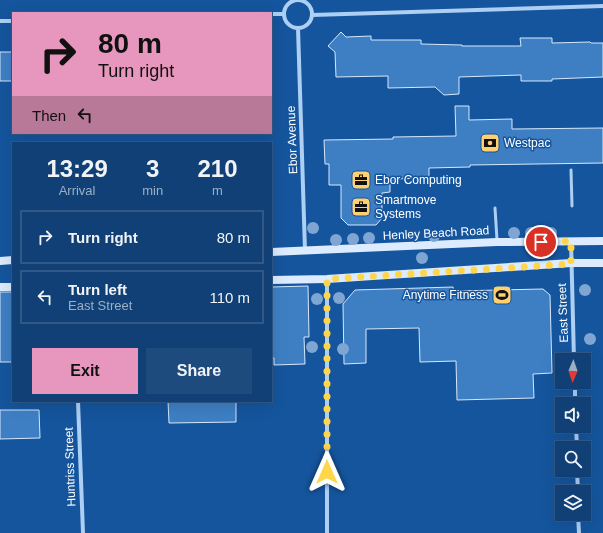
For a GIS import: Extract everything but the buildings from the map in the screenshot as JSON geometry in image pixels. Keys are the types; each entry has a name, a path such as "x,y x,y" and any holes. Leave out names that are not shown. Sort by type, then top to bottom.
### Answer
{"main road":[{"name":"Henley Beach Road","path":"272,252 497,242 603,241"},
{"path":"0,261 12,260"},
{"path":"272,280 327,279 603,263"},
{"path":"0,287 12,287"}],"street":[{"path":"299,0 308,5 312,15 308,25 305,27 293,28 284,18 284,14 289,3 299,0"},
{"path":"312,15 603,6"},
{"path":"272,14 284,14"},
{"path":"0,21 12,21"},
{"name":"Ebor Avenue","path":"298,28 305,251"},
{"name":"East Street","path":"571,241 574,353"},
{"path":"327,279 327,533"},
{"name":"Huntriss Street","path":"78,402 83,533"},
{"path":"578,521 579,533"}],"lane":[{"path":"571,170 572,206"},
{"path":"495,208 497,242"}],"place":[{"name":"Westpac","path":"490,143"},
{"name":"Ebor Computing","path":"361,180"},
{"name":"Smartmove Systems","path":"361,207"},
{"name":"Anytime Fitness","path":"502,295"}],"route":[{"path":"327,472 327,279 571,264 571,241 541,242"}]}
